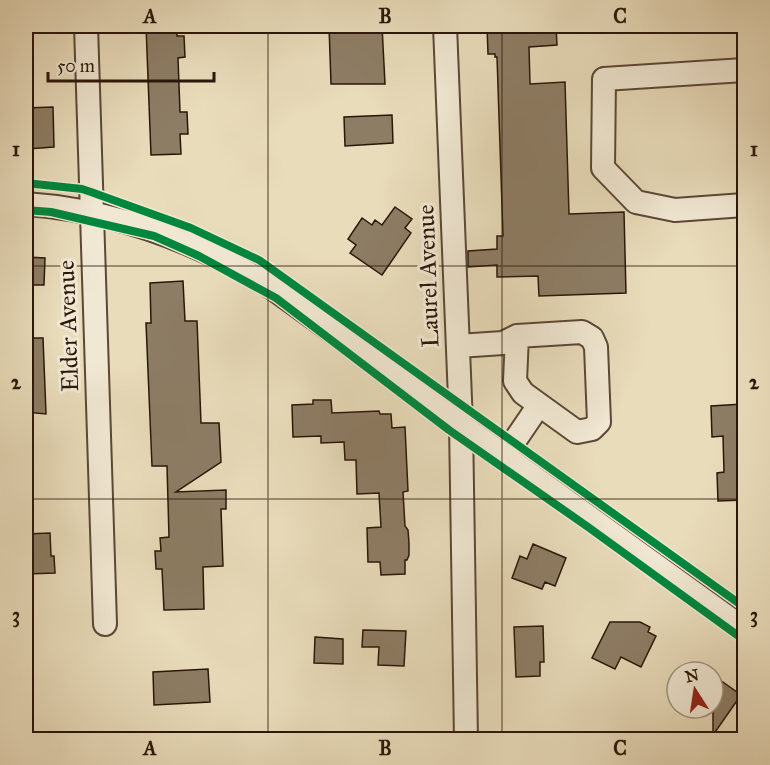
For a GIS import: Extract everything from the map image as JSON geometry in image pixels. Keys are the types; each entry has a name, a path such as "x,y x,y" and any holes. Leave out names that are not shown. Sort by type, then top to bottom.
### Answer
{"street":[{"name":"Elder Avenue","path":"86,26 105,624"},
{"name":"Laurel Avenue","path":"445,26 461,424 466,740"},
{"path":"744,70 604,79 603,168 636,202 675,210 744,205"},
{"path":"26,204 92,214 135,224 174,236 230,261 267,284 744,629"},
{"path":"458,346 503,343 517,336 582,332 592,338 596,347 599,422 592,429 577,432 523,393 514,381 517,336"},
{"path":"505,455 539,405"}],"building":[{"path":"146,26 177,26 177,36 184,36 185,57 178,58 180,112 187,112 188,134 180,134 181,154 151,155"},
{"path":"329,26 382,26 385,84 331,84"},
{"path":"487,26 556,26 557,45 529,47 530,84 565,82 569,214 624,212 626,293 539,296 538,276 497,277 497,265 468,267 468,251 497,249 497,236 503,236 497,57 495,54 488,54"},
{"path":"53,107 54,147 27,149 26,108"},
{"path":"392,115 393,143 345,146 344,117"},
{"path":"395,207 412,219 405,228 411,233 382,275 350,253 356,245 348,239 362,218 372,225 375,220 382,225"},
{"path":"26,257 45,258 44,285 26,285"},
{"path":"183,281 185,321 197,321 201,423 219,423 221,462 176,492 226,490 226,509 221,509 223,566 203,567 204,609 164,610 162,569 156,569 155,551 161,551 160,538 169,537 167,466 152,466 146,323 151,323 150,283"},
{"path":"26,338 43,338 46,414 26,412"},
{"path":"313,400 331,400 332,413 379,411 380,414 391,414 392,428 405,427 408,491 403,492 409,555 405,560 405,574 381,575 380,562 368,562 367,528 381,527 379,493 357,494 356,460 345,460 344,442 321,443 321,436 293,437 292,405 313,404"},
{"path":"743,404 744,500 718,501 717,473 724,472 723,436 712,437 711,406"},
{"path":"50,533 51,556 54,556 55,573 26,574 26,534"},
{"path":"533,544 566,558 555,586 545,582 542,589 512,578 520,556 527,559"},
{"path":"610,622 640,622 650,627 648,632 656,636 641,667 621,657 615,669 592,658"},
{"path":"543,626 544,662 540,662 540,676 516,677 514,627"},
{"path":"363,630 406,631 404,666 378,665 379,647 362,647"},
{"path":"315,637 343,639 343,664 314,663"},
{"path":"208,669 210,702 154,705 153,672"},
{"path":"725,684 741,695 725,718"},
{"path":"713,720 724,720 713,735"}],"cycle path":[{"path":"26,183 82,189 191,228 259,260 744,607"},
{"path":"26,210 51,212 154,236 199,256 276,298 449,430 744,640"}]}
